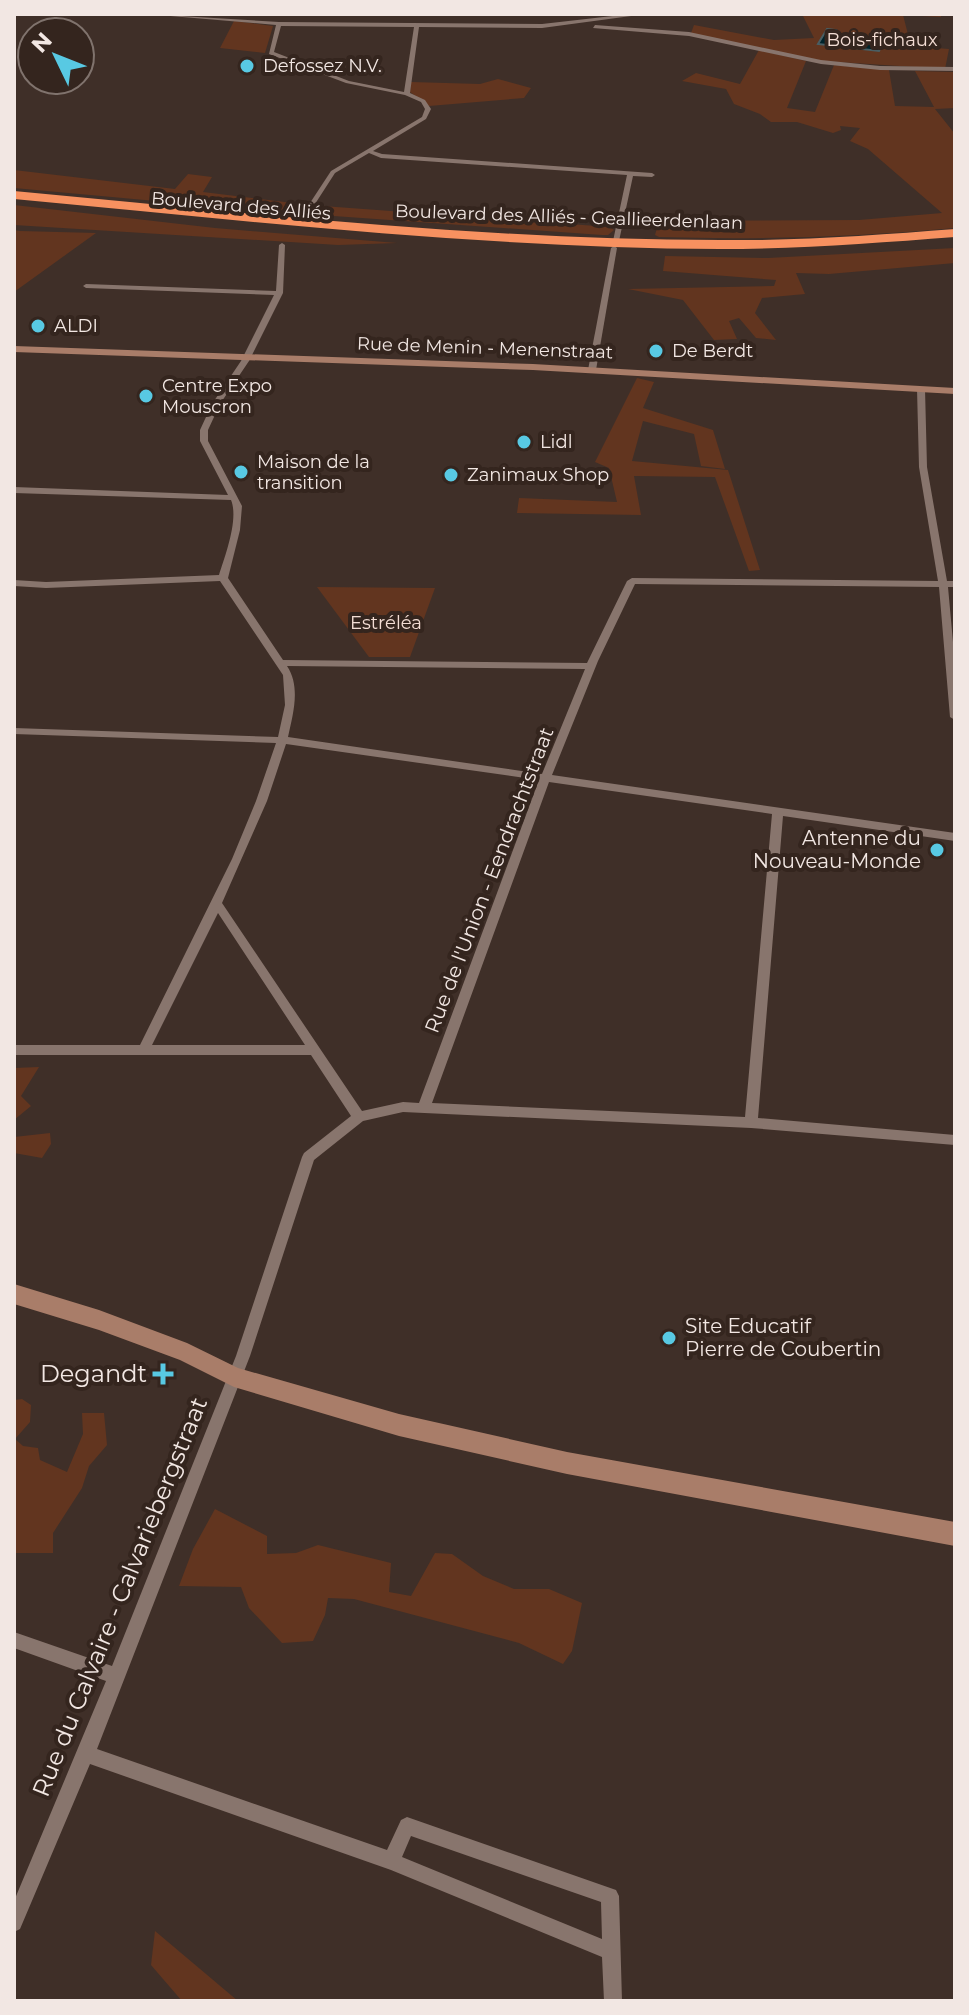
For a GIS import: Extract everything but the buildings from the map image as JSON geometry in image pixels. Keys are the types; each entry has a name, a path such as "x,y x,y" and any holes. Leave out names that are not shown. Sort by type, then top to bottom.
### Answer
{"highway":[{"path":"14,186 142,207"},
{"name":"Boulevard des Alliés","path":"14,195 325,223"},
{"name":"Boulevard des Alliés","path":"14,205 465,242"},
{"name":"Boulevard des Alliés - Geallieerdenlaan","path":"325,223 727,252 955,244"},
{"name":"Boulevard des Alliés - Geallieerdenlaan","path":"465,242 615,245 830,242 955,233"}],"street":[{"path":"150,14 279,24 572,25 689,34 821,62 889,68 955,69"},
{"path":"394,14 399,25"},
{"path":"542,14 542,26"},
{"path":"572,25 643,14"},
{"path":"279,24 271,53 348,82 407,94 426,105 427,114 333,172 313,203"},
{"path":"407,94 417,25"},
{"path":"369,151 381,156 652,175"},
{"path":"592,370 630,174"},
{"path":"144,1049 269,786 293,696 291,682 281,663 223,578 236,530 238,506 204,441 204,430 216,404 246,357 279,293 282,245"},
{"path":"86,286 279,293"},
{"name":"Rue de Menin - Menenstraat","path":"14,349 592,370 955,391"},
{"path":"921,389 923,467 943,584 955,717"},
{"path":"14,490 233,498"},
{"path":"14,592 18,583 223,578"},
{"name":"Rue de l'Union - Eendrachtstraat","path":"424,1107 545,779 591,666 632,581 943,584"},
{"path":"943,584 955,584"},
{"path":"281,663 591,666"},
{"path":"14,731 283,740 955,837"},
{"path":"751,1123 778,811"},
{"path":"216,902 359,1117 403,1107 424,1107 751,1123 955,1140"},
{"path":"14,1050 315,1050"},
{"name":"Rue du Calvaire - Calvariebergstraat","path":"14,1923 86,1754 234,1377 309,1157 359,1117"},
{"path":"14,1294 143,1336 187,1353 234,1377 399,1425 567,1463 955,1534"},
{"path":"14,1640 116,1676"},
{"path":"86,1754 391,1861 612,1952"},
{"path":"391,1861 407,1826 610,1896 613,2001"}],"green space":[{"name":"Bois-fichaux","path":"802,14 941,14 941,17 903,15 911,46 949,49 945,69 808,60 691,33 694,25 774,40 814,38"},
{"path":"234,21 273,26 265,53 220,48"},
{"path":"759,50 806,61 787,108 815,112 834,65 889,70 895,106 934,107 915,71 954,72 955,108 935,109 955,134 955,228 844,236 733,238 659,237 655,235 657,228 645,224 631,226 633,221 859,220 942,213 868,149 850,141 860,128 840,126 841,130 833,133 797,122 771,122 734,104 726,89 682,81 696,73 740,84"},
{"path":"498,79 531,88 524,98 429,106 410,92 411,82 480,84"},
{"path":"14,170 175,189 188,174 212,177 203,192 309,205 610,227 614,230 602,235 263,211 14,188"},
{"path":"14,205 215,228 397,243 338,245 14,225"},
{"path":"14,230 20,231 96,233 14,292"},
{"path":"955,248 955,263 829,274 796,273 805,294 762,298 755,313 776,340 756,338 739,318 729,321 737,339 714,340 683,300 628,289 774,286 776,280 663,271 665,256 768,258"},
{"path":"637,378 654,382 643,408 713,430 725,469 701,466 694,434 643,421 632,461 728,470 760,570 749,571 715,477 634,476 641,515 517,513 519,498 617,502 609,468 595,462"},
{"name":"Estréléa","path":"317,587 435,588 410,657 369,657"},
{"path":"39,1067 21,1096 31,1106 14,1120 14,1068"},
{"path":"50,1133 51,1144 42,1158 14,1153 14,1137"},
{"path":"22,1399 31,1405 30,1422 15,1439 23,1446 38,1448 40,1460 67,1472 83,1434 82,1413 104,1413 107,1445 89,1466 82,1488 53,1533 53,1553 14,1553 14,1400"},
{"path":"215,1509 267,1536 267,1554 296,1553 318,1545 391,1563 389,1592 411,1596 435,1553 452,1554 483,1576 514,1589 549,1589 582,1603 572,1651 563,1664 519,1643 354,1599 328,1598 325,1615 313,1641 282,1643 249,1608 241,1587 179,1586 193,1549"},
{"path":"155,1931 238,2001 182,2001 151,1965"}],"water":[{"path":"827,29 836,30 834,36 883,42 879,51 818,44"}],"place":[{"name":"Defossez N.V.","path":"247,66"},
{"name":"ALDI","path":"38,326"},
{"name":"De Berdt","path":"656,351"},
{"name":"Centre Expo Mouscron","path":"146,396"},
{"name":"Lidl","path":"524,442"},
{"name":"Maison de la transition","path":"241,472"},
{"name":"Zanimaux Shop","path":"451,475"},
{"name":"Antenne du Nouveau-Monde","path":"937,850"},
{"name":"Site Educatif Pierre de Coubertin","path":"669,1338"},
{"name":"Degandt","path":"163,1374"}]}
